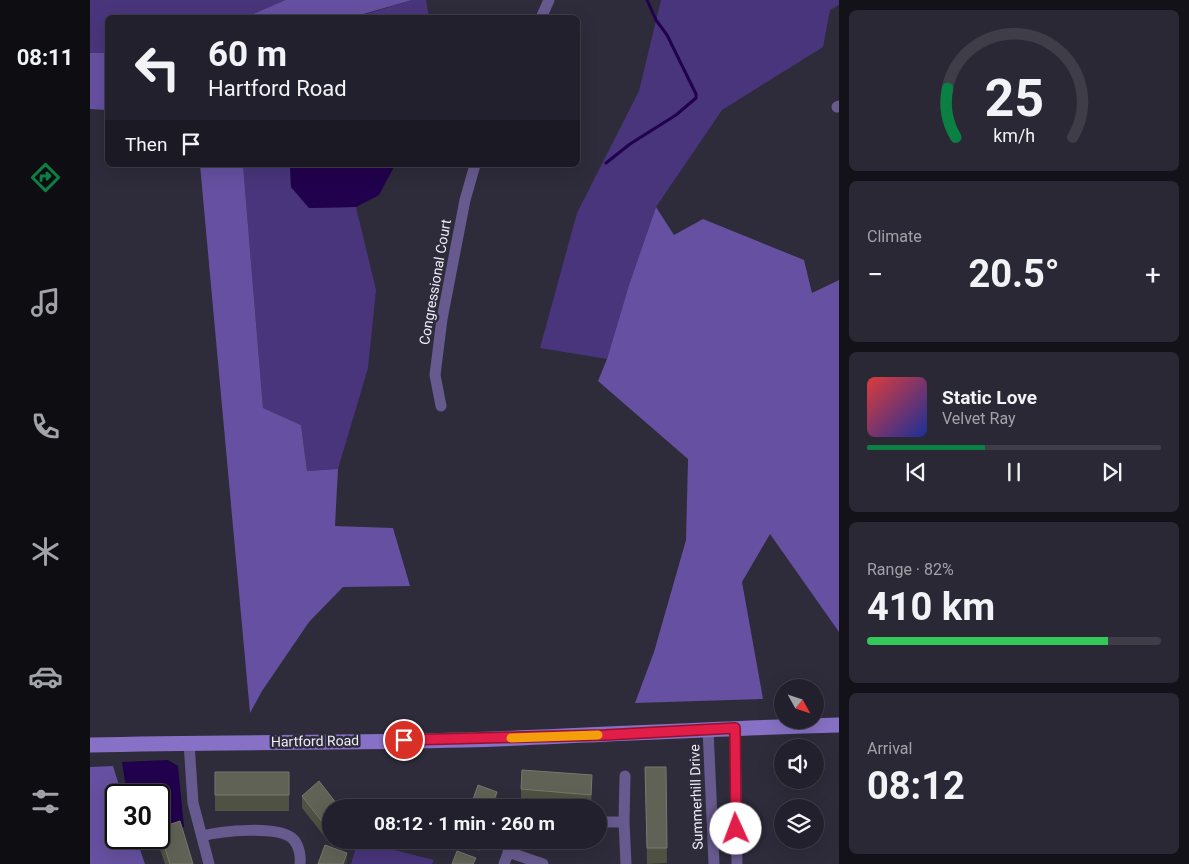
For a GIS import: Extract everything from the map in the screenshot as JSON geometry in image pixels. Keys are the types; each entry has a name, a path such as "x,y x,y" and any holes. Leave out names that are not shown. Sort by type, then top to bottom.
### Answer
{"main road":[{"name":"Hartford Road","path":"90,745 462,740 839,725"}],"street":[{"path":"542,15 549,0"},
{"name":"Congressional Court","path":"441,406 434,375 442,318 465,200 474,167"},
{"path":"735,728 738,864"},
{"name":"Summerhill Drive","path":"708,729 714,864"},
{"path":"189,743 191,791 209,864"},
{"path":"626,776 624,822 626,864"},
{"path":"607,822 624,822"},
{"path":"202,836 216,832 272,831 283,834 293,839 298,847 301,856 300,864"},
{"path":"504,864 509,849"},
{"path":"508,852 543,864"}],"shaded area":[{"path":"90,0 285,0 251,15 105,15 105,53 90,53"},
{"path":"285,0 412,0 360,15 251,15"},
{"path":"412,0 426,0 429,15 363,15"},
{"path":"661,0 839,0 839,5 830,10 823,47 722,110 656,207 629,285 607,359 540,348 577,213 639,91"},
{"path":"90,53 105,53 105,110 90,109"},
{"path":"200,167 243,167 263,408 301,425 307,471 338,469 335,526 393,528 410,586 343,587 309,622 262,691 250,713"},
{"path":"243,167 290,167 291,187 309,208 356,207 376,290 368,368 338,469 307,471 301,425 263,408"},
{"path":"290,167 394,167 379,195 356,207 309,208 291,187"},
{"path":"656,207 674,235 703,219 804,260 812,293 839,280 839,632 770,534 742,582 763,699 635,703 654,652 686,540 688,459 598,381 607,359 629,285"},
{"path":"168,760 178,766 184,827 170,831 170,784 125,784 122,762"},
{"path":"113,766 119,784 105,784 105,849 140,849 145,864 90,864 90,767"},
{"path":"356,849 390,849 434,860 432,864 351,864"}],"building":[{"path":"645,767 666,767 667,848 647,848"},
{"path":"522,770 592,775 591,795 521,789"},
{"path":"215,772 289,772 289,795 215,795"},
{"path":"319,781 333,799 322,799 322,822 302,796"},
{"path":"478,785 497,792 494,799 473,799"},
{"path":"180,821 193,864 170,864 165,849 170,849 170,824"},
{"path":"324,849 336,849 347,853 343,864 318,864"},
{"path":"457,851 476,858 473,864 452,864"}],"waterway":[{"path":"606,163 630,144 676,115 696,98 696,94 667,35 656,20 647,0"}],"slow traffic":[{"path":"511,738 598,735"}],"route":[{"path":"404,740 605,735 735,728 736,829"}]}
